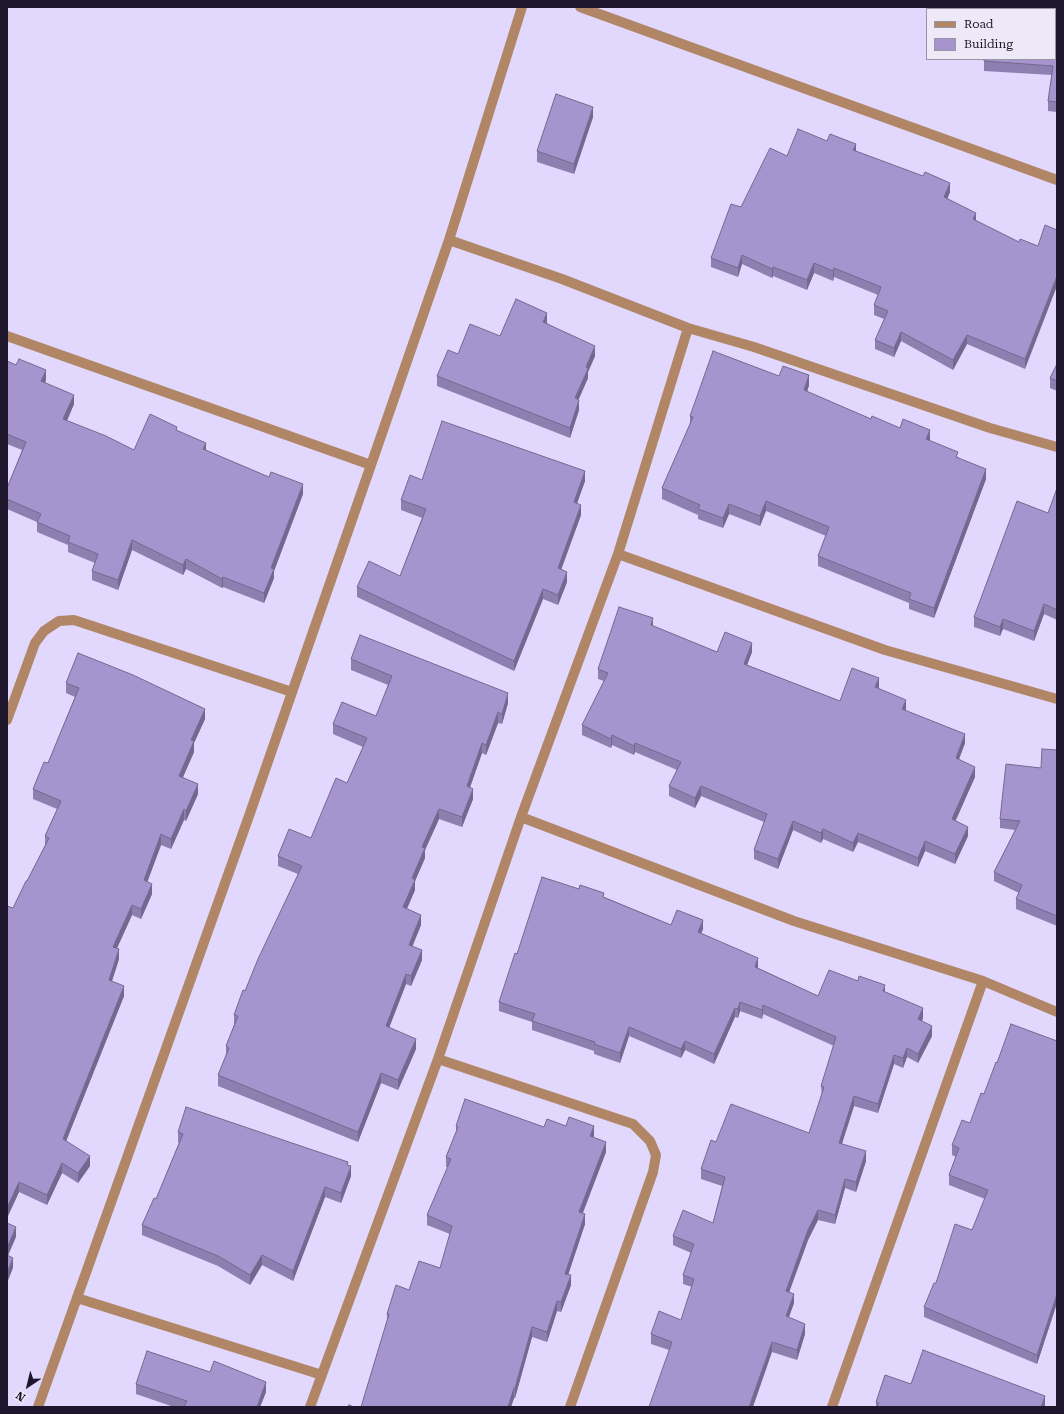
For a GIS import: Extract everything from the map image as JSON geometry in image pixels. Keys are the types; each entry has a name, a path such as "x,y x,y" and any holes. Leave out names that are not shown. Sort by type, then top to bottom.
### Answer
{"street":[{"path":"38,1407 249,816 449,240 522,7"},
{"path":"580,7 1057,180"},
{"path":"449,240 562,279 688,328 754,347 990,428 1057,447"},
{"path":"310,1407 438,1059 522,816 618,554 688,328"},
{"path":"7,336 371,465"},
{"path":"618,554 885,650 1057,699"},
{"path":"7,720 35,643 44,631 59,621 74,620 292,692"},
{"path":"522,816 794,921 983,981 1057,1012"},
{"path":"832,1407 983,981"},
{"path":"438,1059 632,1124 650,1141 656,1155 653,1172 570,1407"},
{"path":"77,1298 322,1375"}],"building":[{"path":"1057,7 1057,102 1048,101 1053,66 984,61 1056,60 1056,8 1033,8"},
{"path":"556,94 593,107 574,164 537,151"},
{"path":"798,129 827,141 830,134 856,144 853,150 923,176 925,172 950,183 944,197 976,213 973,219 1019,242 1020,239 1038,246 1045,225 1057,230 1057,276 1025,359 967,335 953,360 901,332 894,348 875,340 888,311 874,305 881,287 834,268 833,271 814,263 807,280 773,267 772,269 742,255 738,268 711,258 731,204 741,207 770,148 787,156"},
{"path":"516,299 547,313 543,322 595,346 586,367 588,369 575,398 579,400 570,428 437,376 448,350 458,354 470,324 500,336"},
{"path":"713,351 779,376 783,366 809,375 804,390 871,419 872,416 900,428 903,419 930,430 926,439 958,452 956,457 986,469 934,608 909,599 911,593 818,556 829,527 766,501 760,516 729,504 723,518 698,509 700,505 662,488 693,417 690,416"},
{"path":"19,359 46,370 41,381 74,395 63,419 106,436 134,450 150,414 177,427 176,430 206,443 203,449 269,477 271,472 303,484 271,568 274,569 264,593 223,577 222,579 186,559 183,565 132,540 118,580 92,571 98,554 68,542 70,536 37,522 41,514 7,499 7,488 26,442 7,434 7,361 16,365"},
{"path":"1057,364 1057,381 1050,378"},
{"path":"442,421 585,471 574,502 581,505 558,568 567,572 558,595 543,589 514,661 357,587 369,561 400,576 426,509 401,500 410,475 422,480"},
{"path":"1056,491 1057,610 1044,604 1034,631 1003,619 1000,627 974,617 1017,501 1048,513"},
{"path":"619,607 653,618 651,625 717,652 725,632 752,643 744,664 840,701 852,668 879,678 875,687 906,700 902,709 965,734 956,758 975,767 952,819 968,827 955,854 925,841 918,858 858,833 853,843 823,829 821,833 793,821 778,859 754,850 767,814 701,786 695,798 669,786 681,762 635,743 634,746 612,735 611,739 582,725 608,673 598,669"},
{"path":"360,635 508,693 502,714 498,712 486,745 482,743 467,786 473,789 462,817 439,809 422,847 425,848 412,878 415,880 403,907 421,915 409,945 422,950 411,976 406,974 386,1026 416,1039 398,1080 381,1073 358,1132 218,1075 229,1048 226,1046 238,1016 234,1015 243,990 245,991 258,959 302,866 278,856 289,829 311,838 336,778 347,783 367,738 333,724 342,702 376,716 392,676 351,659"},
{"path":"78,653 133,675 205,709 191,740 194,741 179,776 198,784 186,811 184,809 171,839 161,834 144,880 152,884 141,909 132,905 113,947 119,949 109,980 124,986 63,1139 90,1156 78,1173 62,1163 47,1195 19,1182 7,1208 7,906 13,908 27,881 49,838 45,836 61,801 33,789 44,762 48,763 79,688 66,683"},
{"path":"1042,749 1057,750 1057,916 1016,899 1022,885 994,872 1020,821 1000,819 1006,764 1041,768"},
{"path":"542,877 579,889 580,885 604,893 603,897 671,925 677,910 703,920 698,932 758,958 755,967 818,996 829,970 858,981 859,976 885,985 883,991 923,1008 918,1019 932,1026 918,1054 907,1048 903,1058 894,1055 878,1104 854,1096 839,1143 866,1151 856,1182 845,1179 835,1215 818,1210 808,1230 786,1291 794,1294 786,1316 805,1324 797,1350 772,1342 749,1407 649,1407 672,1342 651,1334 659,1311 681,1320 694,1279 683,1275 694,1244 673,1236 683,1210 713,1223 725,1177 701,1169 711,1140 716,1142 731,1104 809,1133 824,1087 821,1086 836,1037 763,1005 762,1010 740,1002 738,1009 735,1008 714,1054 685,1041 681,1049 629,1027 620,1053 594,1044 595,1042 532,1021 535,1014 499,1002 515,953 517,954"},
{"path":"1011,1024 1057,1041 1057,1294 1037,1355 924,1307 934,1283 936,1283 955,1224 972,1230 988,1190 949,1175 959,1148 952,1145 962,1120 970,1123 981,1093 984,1094 996,1062 997,1063"},
{"path":"465,1099 544,1127 547,1119 566,1126 569,1117 594,1126 590,1136 606,1142 579,1212 585,1214 565,1274 571,1275 561,1302 557,1301 547,1332 532,1327 515,1388 508,1407 361,1407 389,1314 387,1314 396,1285 409,1290 419,1261 440,1268 452,1226 427,1215 451,1159 446,1157 458,1127 456,1126"},
{"path":"186,1107 348,1162 347,1165 351,1166 341,1193 325,1187 293,1271 262,1255 250,1275 218,1256 142,1225 154,1198 156,1199 183,1134 178,1132"},
{"path":"7,1223 16,1227 7,1248"},
{"path":"7,1255 13,1258 7,1273"},
{"path":"923,1350 1045,1396 1041,1407 877,1407 879,1403 876,1402 885,1375 911,1384"},
{"path":"147,1351 210,1372 214,1361 266,1382 257,1407 184,1407 187,1401 136,1384"}]}
